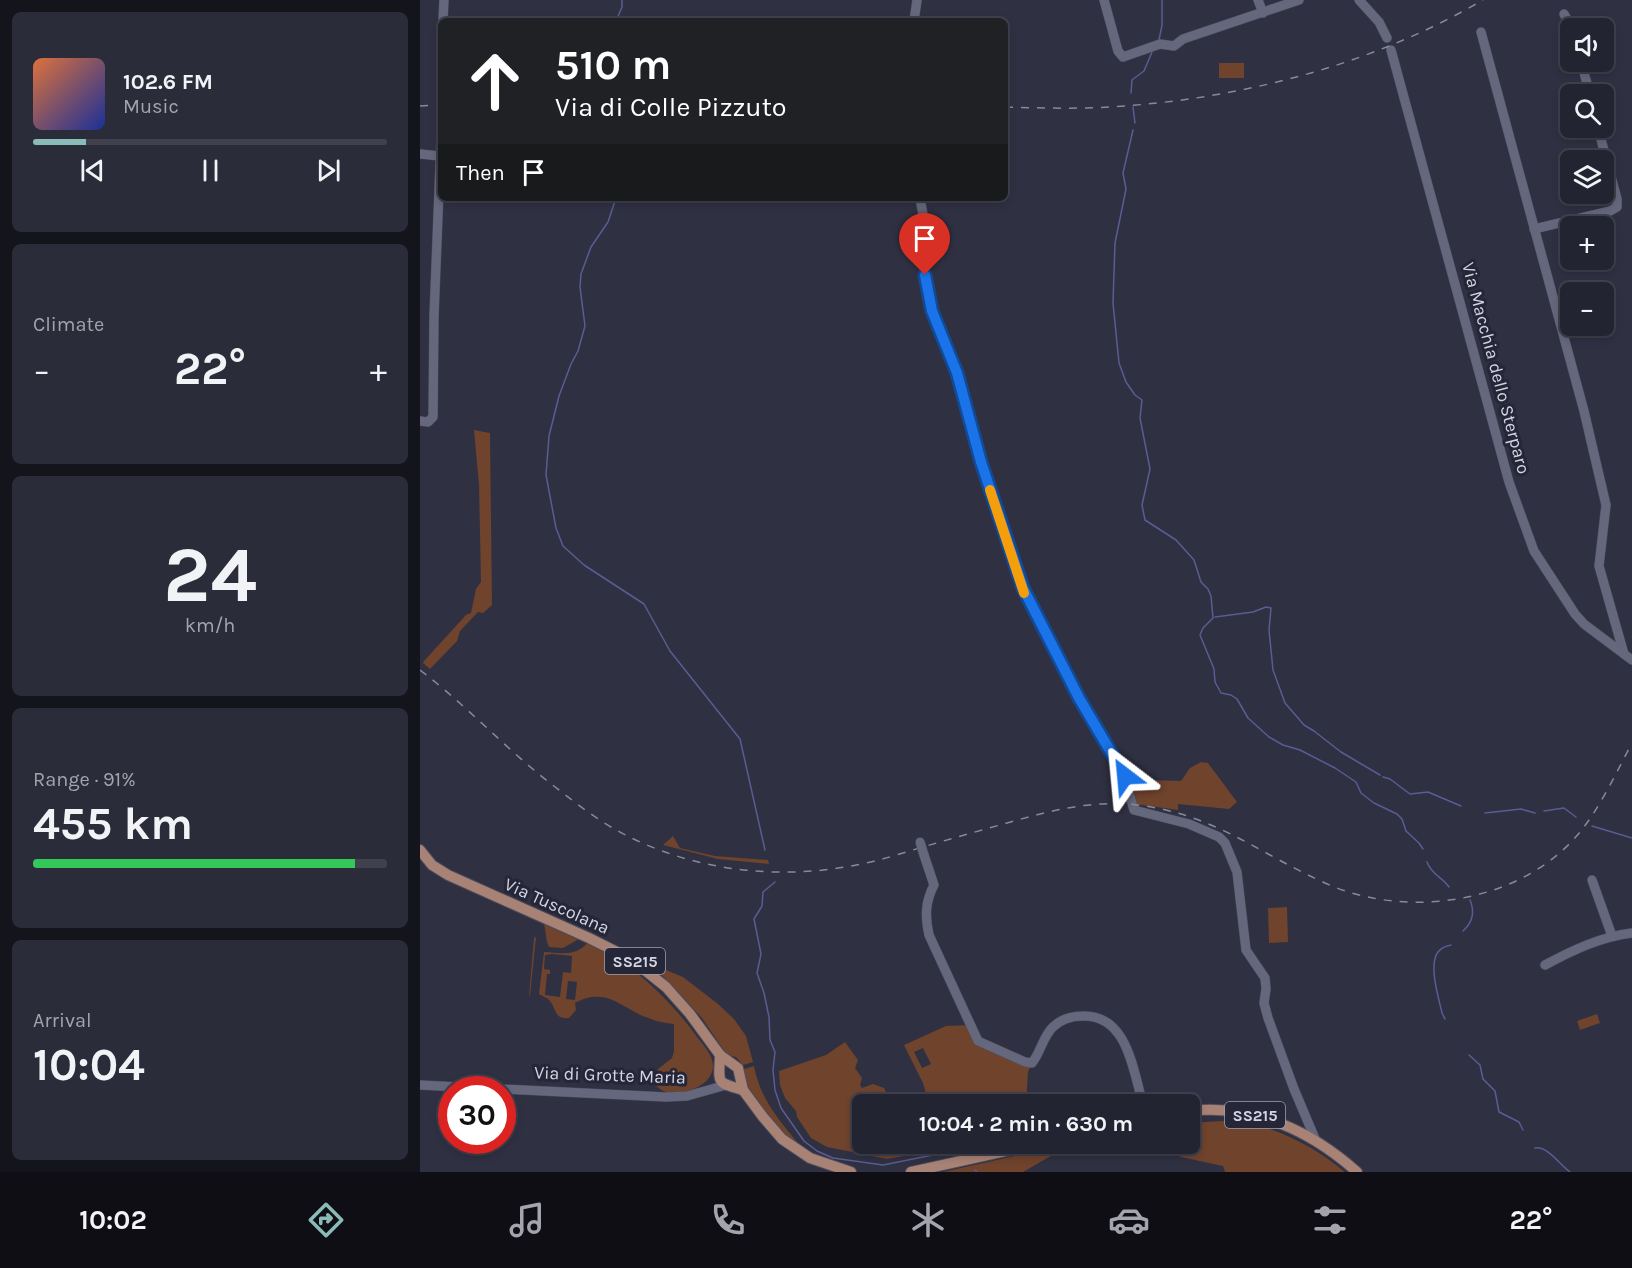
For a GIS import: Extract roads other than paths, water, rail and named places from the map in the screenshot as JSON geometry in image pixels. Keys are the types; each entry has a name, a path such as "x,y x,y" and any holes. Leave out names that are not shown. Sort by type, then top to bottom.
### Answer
{"main road":[{"name":"Via Tuscolana","path":"420,850 432,865 448,875 598,942 638,963 658,979 681,1003 720,1055 733,1065"},
{"path":"720,1055 720,1081 743,1090"},
{"path":"719,1071 724,1065 733,1065 739,1070 743,1090 763,1118 792,1147 816,1161 851,1172"},
{"path":"728,1086 734,1085 740,1078"},
{"name":"SS215","path":"1200,1110 1220,1109 1252,1114 1279,1122 1316,1141 1357,1172"},
{"path":"911,1172 992,1154"}],"street":[{"path":"443,18 444,0"},
{"path":"914,18 917,0"},
{"path":"1104,0 1120,56 1157,45 1174,46 1183,39 1299,0"},
{"path":"1258,0 1263,13"},
{"path":"1359,0 1379,22 1387,38"},
{"path":"1564,14 1566,18"},
{"path":"1481,32 1584,411 1606,505 1599,566 1628,657"},
{"name":"Via Macchia dello Sterparo","path":"1391,50 1511,486 1530,543 1539,560 1582,622 1628,657"},
{"path":"1534,230 1610,211 1617,207 1617,199 1601,138"},
{"path":"420,154 438,156"},
{"path":"420,421 428,422 433,417 434,316 439,201"},
{"path":"921,201 925,226 924,262 927,293 957,373 981,462 1024,591 1079,698 1122,769 1132,808 1139,813 1163,816 1189,824 1219,837 1225,843 1235,863 1238,876 1246,950 1264,978 1266,1014 1316,1141"},
{"path":"920,842 934,885 928,897 925,920 929,935 978,1041 1032,1063 1050,1030 1056,1024 1076,1016 1102,1019 1115,1028 1123,1039 1140,1094"},
{"path":"1592,880 1612,936"},
{"path":"1545,965 1580,947 1612,936 1632,933"},
{"path":"701,1092 719,1071"},
{"name":"Via di Grotte Maria","path":"420,1085 653,1096 687,1096 728,1086"}],"waterway":[{"path":"617,18 622,0"},
{"path":"1159,40 1162,25 1162,0"},
{"path":"1131,93 1132,80 1144,71 1152,52"},
{"path":"1133,107 1135,123"},
{"path":"1133,130 1123,173 1126,189 1115,243 1113,303 1119,363 1126,382 1135,395 1142,400 1140,418 1150,469 1142,505 1145,520 1176,540 1194,560 1201,582 1208,589 1213,618 1203,628 1200,635 1214,669 1215,682 1221,693 1237,699 1248,718 1269,737 1335,768 1356,782 1361,793 1374,803 1397,814 1402,819 1406,831 1423,849"},
{"path":"615,201 608,222 591,247 581,274 580,287 585,326 578,351 559,396 549,436 546,475 556,528 563,546 584,565 644,604 670,651 740,739 765,850"},
{"path":"1215,617 1271,608 1269,630 1273,670 1285,703 1304,725 1341,752 1380,775"},
{"path":"1383,777 1390,779 1410,794 1428,792 1461,806"},
{"path":"1544,811 1564,808 1576,817"},
{"path":"1485,813 1521,809 1535,813"},
{"path":"1592,826 1632,838"},
{"path":"1427,862 1431,870 1449,887"},
{"path":"775,882 763,892 762,906 754,919 761,954 757,973 769,1017 770,1040 775,1052 773,1070 775,1090 781,1108 804,1141 817,1151 833,1158 883,1165 933,1155 956,1154"},
{"path":"1463,931 1472,917 1470,900"},
{"path":"1445,1019 1437,991 1434,965 1438,952 1451,945"},
{"path":"1469,1055 1480,1065 1483,1079 1495,1091 1499,1112 1519,1122 1523,1130"},
{"path":"1535,1148 1545,1150 1570,1172"}],"railway":[{"path":"1008,107 1110,107 1159,103 1255,87 1350,61 1440,23 1483,0"},
{"path":"420,106 438,105"},
{"path":"420,670 533,770 609,826 650,846 684,858 753,871 789,872 859,865 1047,812 1095,804 1128,804 1158,808 1211,825 1306,874 1332,886 1363,896 1396,901 1431,902 1465,898 1498,889 1528,875 1556,856 1580,832 1595,811 1632,743"}]}
